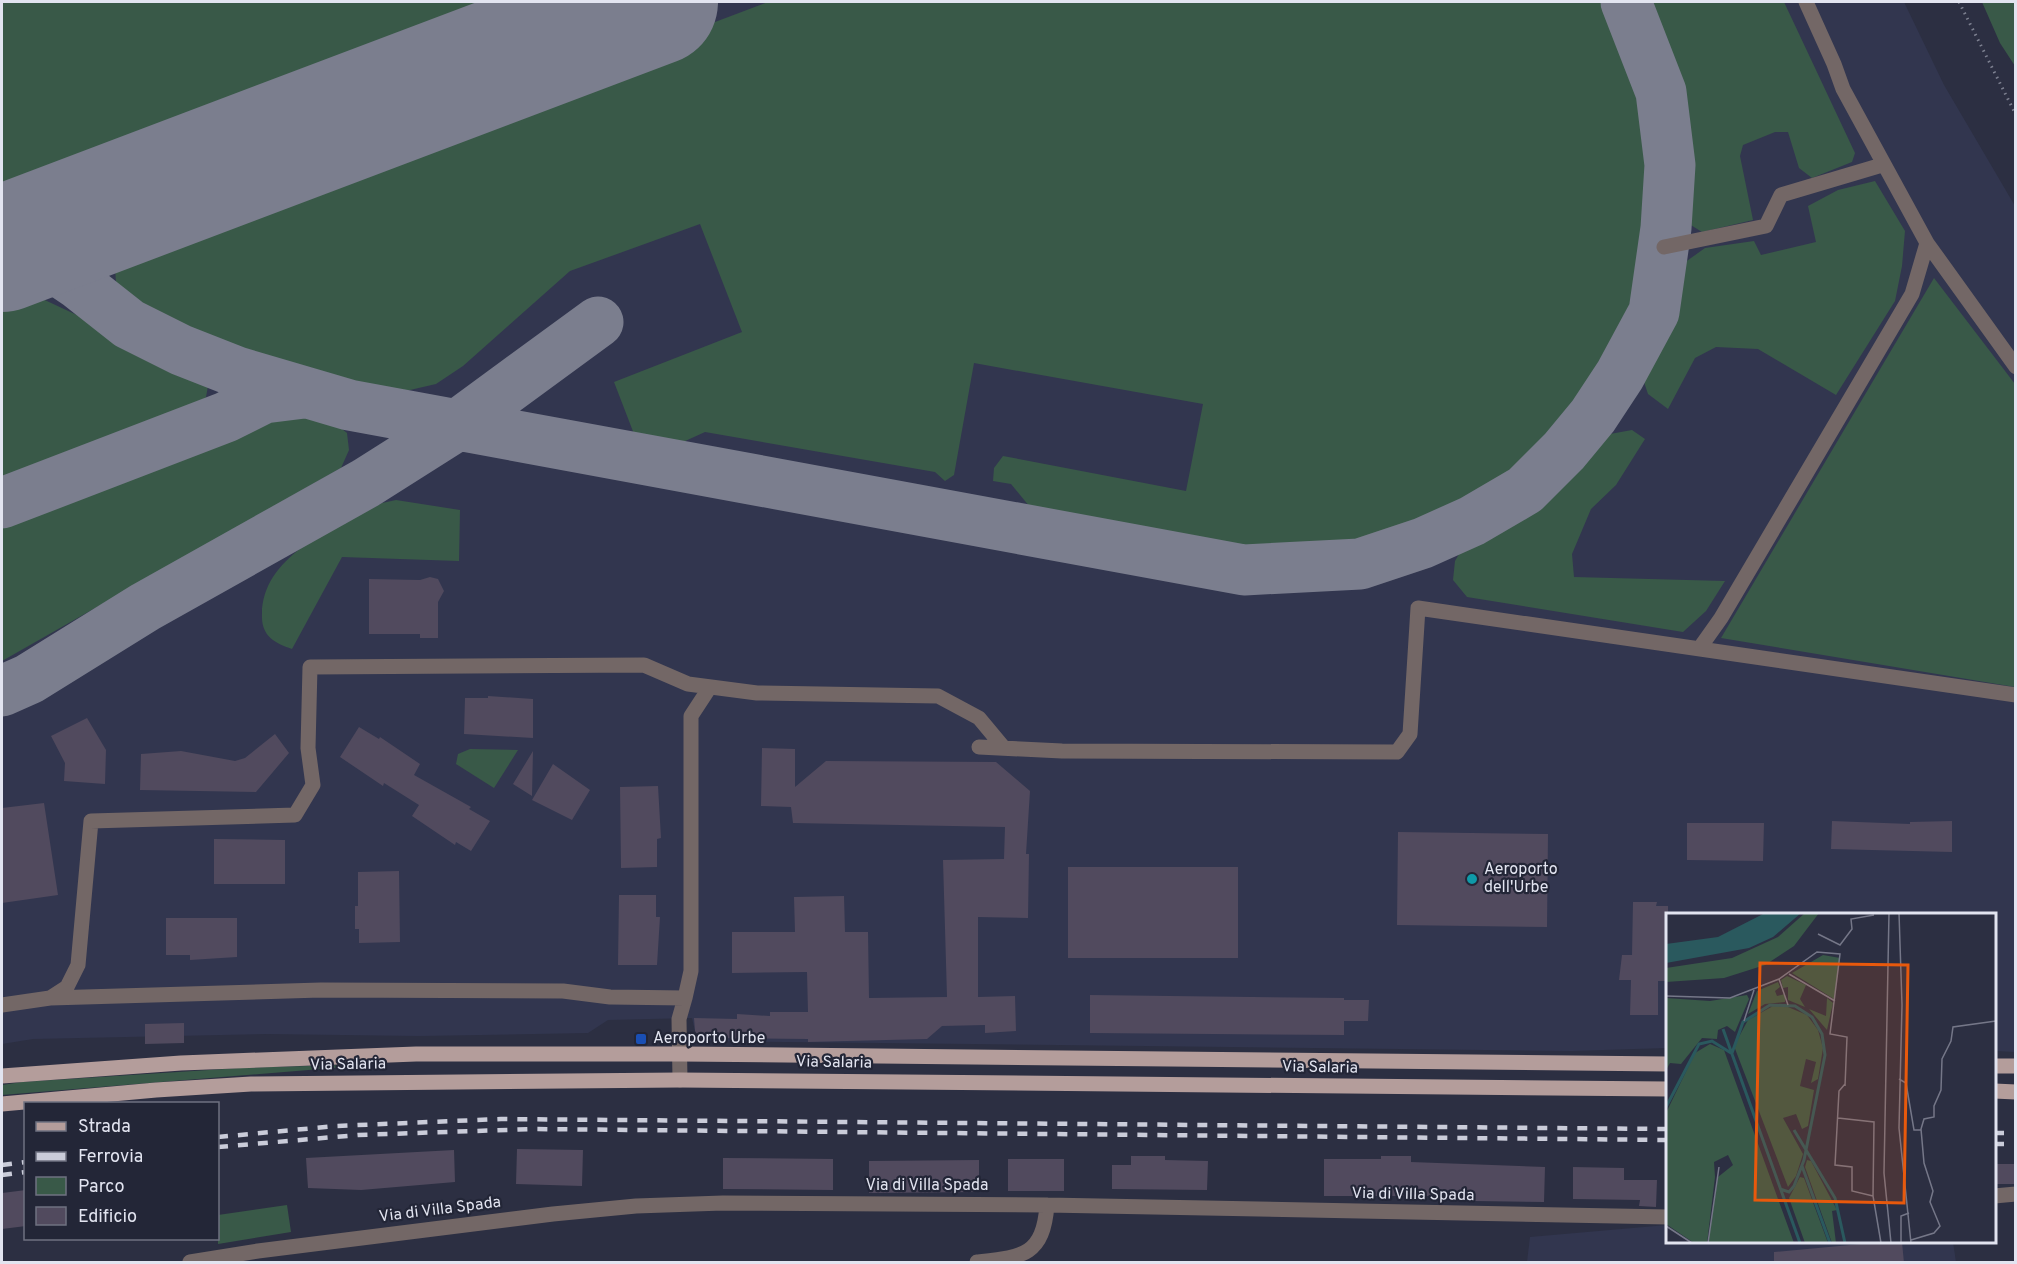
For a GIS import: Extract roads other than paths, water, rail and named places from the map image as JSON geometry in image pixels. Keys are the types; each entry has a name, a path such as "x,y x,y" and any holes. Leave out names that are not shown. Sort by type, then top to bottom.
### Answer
{"main road":[{"name":"Via Salaria","path":"2,1077 288,1057 416,1054 681,1054 1666,1064"},
{"path":"1996,1066 2016,1066"},
{"name":"Via Salaria","path":"27,1102 251,1084 681,1080 1666,1089"},
{"path":"1996,1091 2016,1092"},
{"name":"Via Salaria","path":"2,1104 24,1102"}],"street":[{"path":"1806,2 1843,89 1882,165 1927,243 2016,367"},
{"path":"1664,247 1766,226 1781,195 1882,165"},
{"path":"1699,649 1721,618 1912,294 1927,243"},
{"path":"979,747 1062,751 1397,752 1410,734 1418,608 2016,695"},
{"path":"50,998 67,987 78,965 91,821 295,815 314,785 308,748 310,667 644,665 688,684 757,693 938,696 979,718 1004,748"},
{"path":"681,1080 679,1019 691,971 691,716 710,687"},
{"path":"2,1005 50,998 356,990 562,991 610,997 685,998"},
{"path":"1996,1196 2016,1194"},
{"name":"Via di Villa Spada","path":"190,1263 474,1223 636,1206 723,1203 1047,1205 1666,1217"},
{"path":"977,1263 1014,1258 1031,1251 1041,1237 1047,1205"}],"railway":[{"path":"219,1137 336,1126 501,1119 1666,1129"},
{"path":"219,1147 358,1135 533,1129 1666,1140"},
{"path":"1996,1133 2016,1133"},
{"path":"1996,1144 2016,1144"},
{"path":"2,1165 24,1162"},
{"path":"2,1175 24,1172"}],"place":[{"name":"Aeroporto dell'Urbe","path":"1472,879"},
{"name":"Aeroporto Urbe","path":"641,1039"}]}
